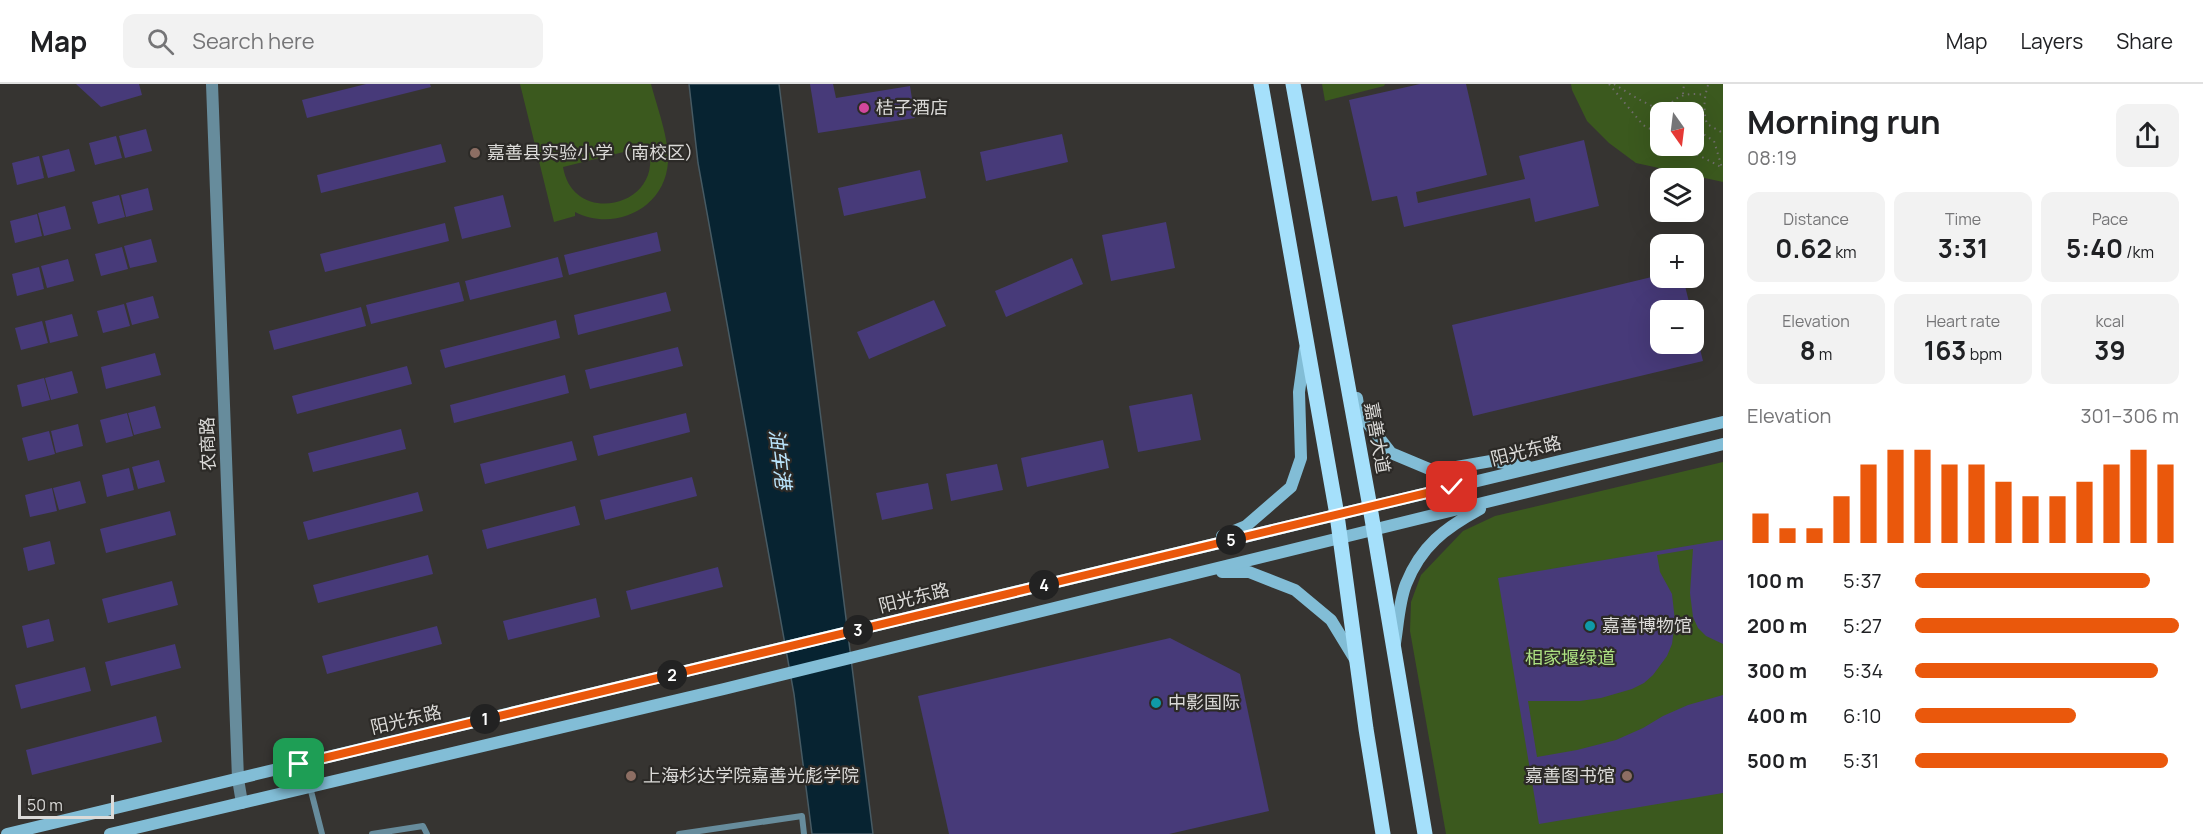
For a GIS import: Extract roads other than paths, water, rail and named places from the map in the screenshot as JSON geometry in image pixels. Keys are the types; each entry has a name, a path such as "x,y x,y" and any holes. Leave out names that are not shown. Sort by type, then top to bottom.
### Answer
{"main road":[{"path":"1261,84 1340,537 1383,834"},
{"name":"嘉善大道","path":"1293,84 1370,507 1425,834"},
{"path":"1192,549 1246,526 1291,487 1301,458 1299,392 1306,342"},
{"path":"1345,369 1354,378 1359,412 1391,453 1434,471 1491,461 1534,467"},
{"name":"阳光东路","path":"8,834 1723,422"},
{"path":"110,834 724,689 1723,444"},
{"path":"1394,651 1406,584 1427,545 1460,520 1495,501"},
{"path":"1197,573 1249,572 1295,590 1331,620 1357,663"}],"street":[{"name":"农商路","path":"212,84 238,778 242,803"}],"lane":[{"path":"310,787 322,834"},
{"path":"679,834 802,816 804,834"},
{"path":"372,834 423,826 427,834"}],"water":[{"name":"油车港","path":"689,84 779,84 873,834 812,834 794,694 698,163"}],"place":[{"name":"桔子酒店","path":"864,108"},
{"name":"嘉善县实验小学（南校区）","path":"475,153"},
{"name":"嘉善博物馆","path":"1590,626"},
{"name":"中影国际","path":"1156,703"},
{"name":"上海杉达学院嘉善光彪学院","path":"631,776"},
{"name":"嘉善图书馆","path":"1627,776"}],"park label":[{"name":"相家堰绿道","path":"1570,658"}]}
